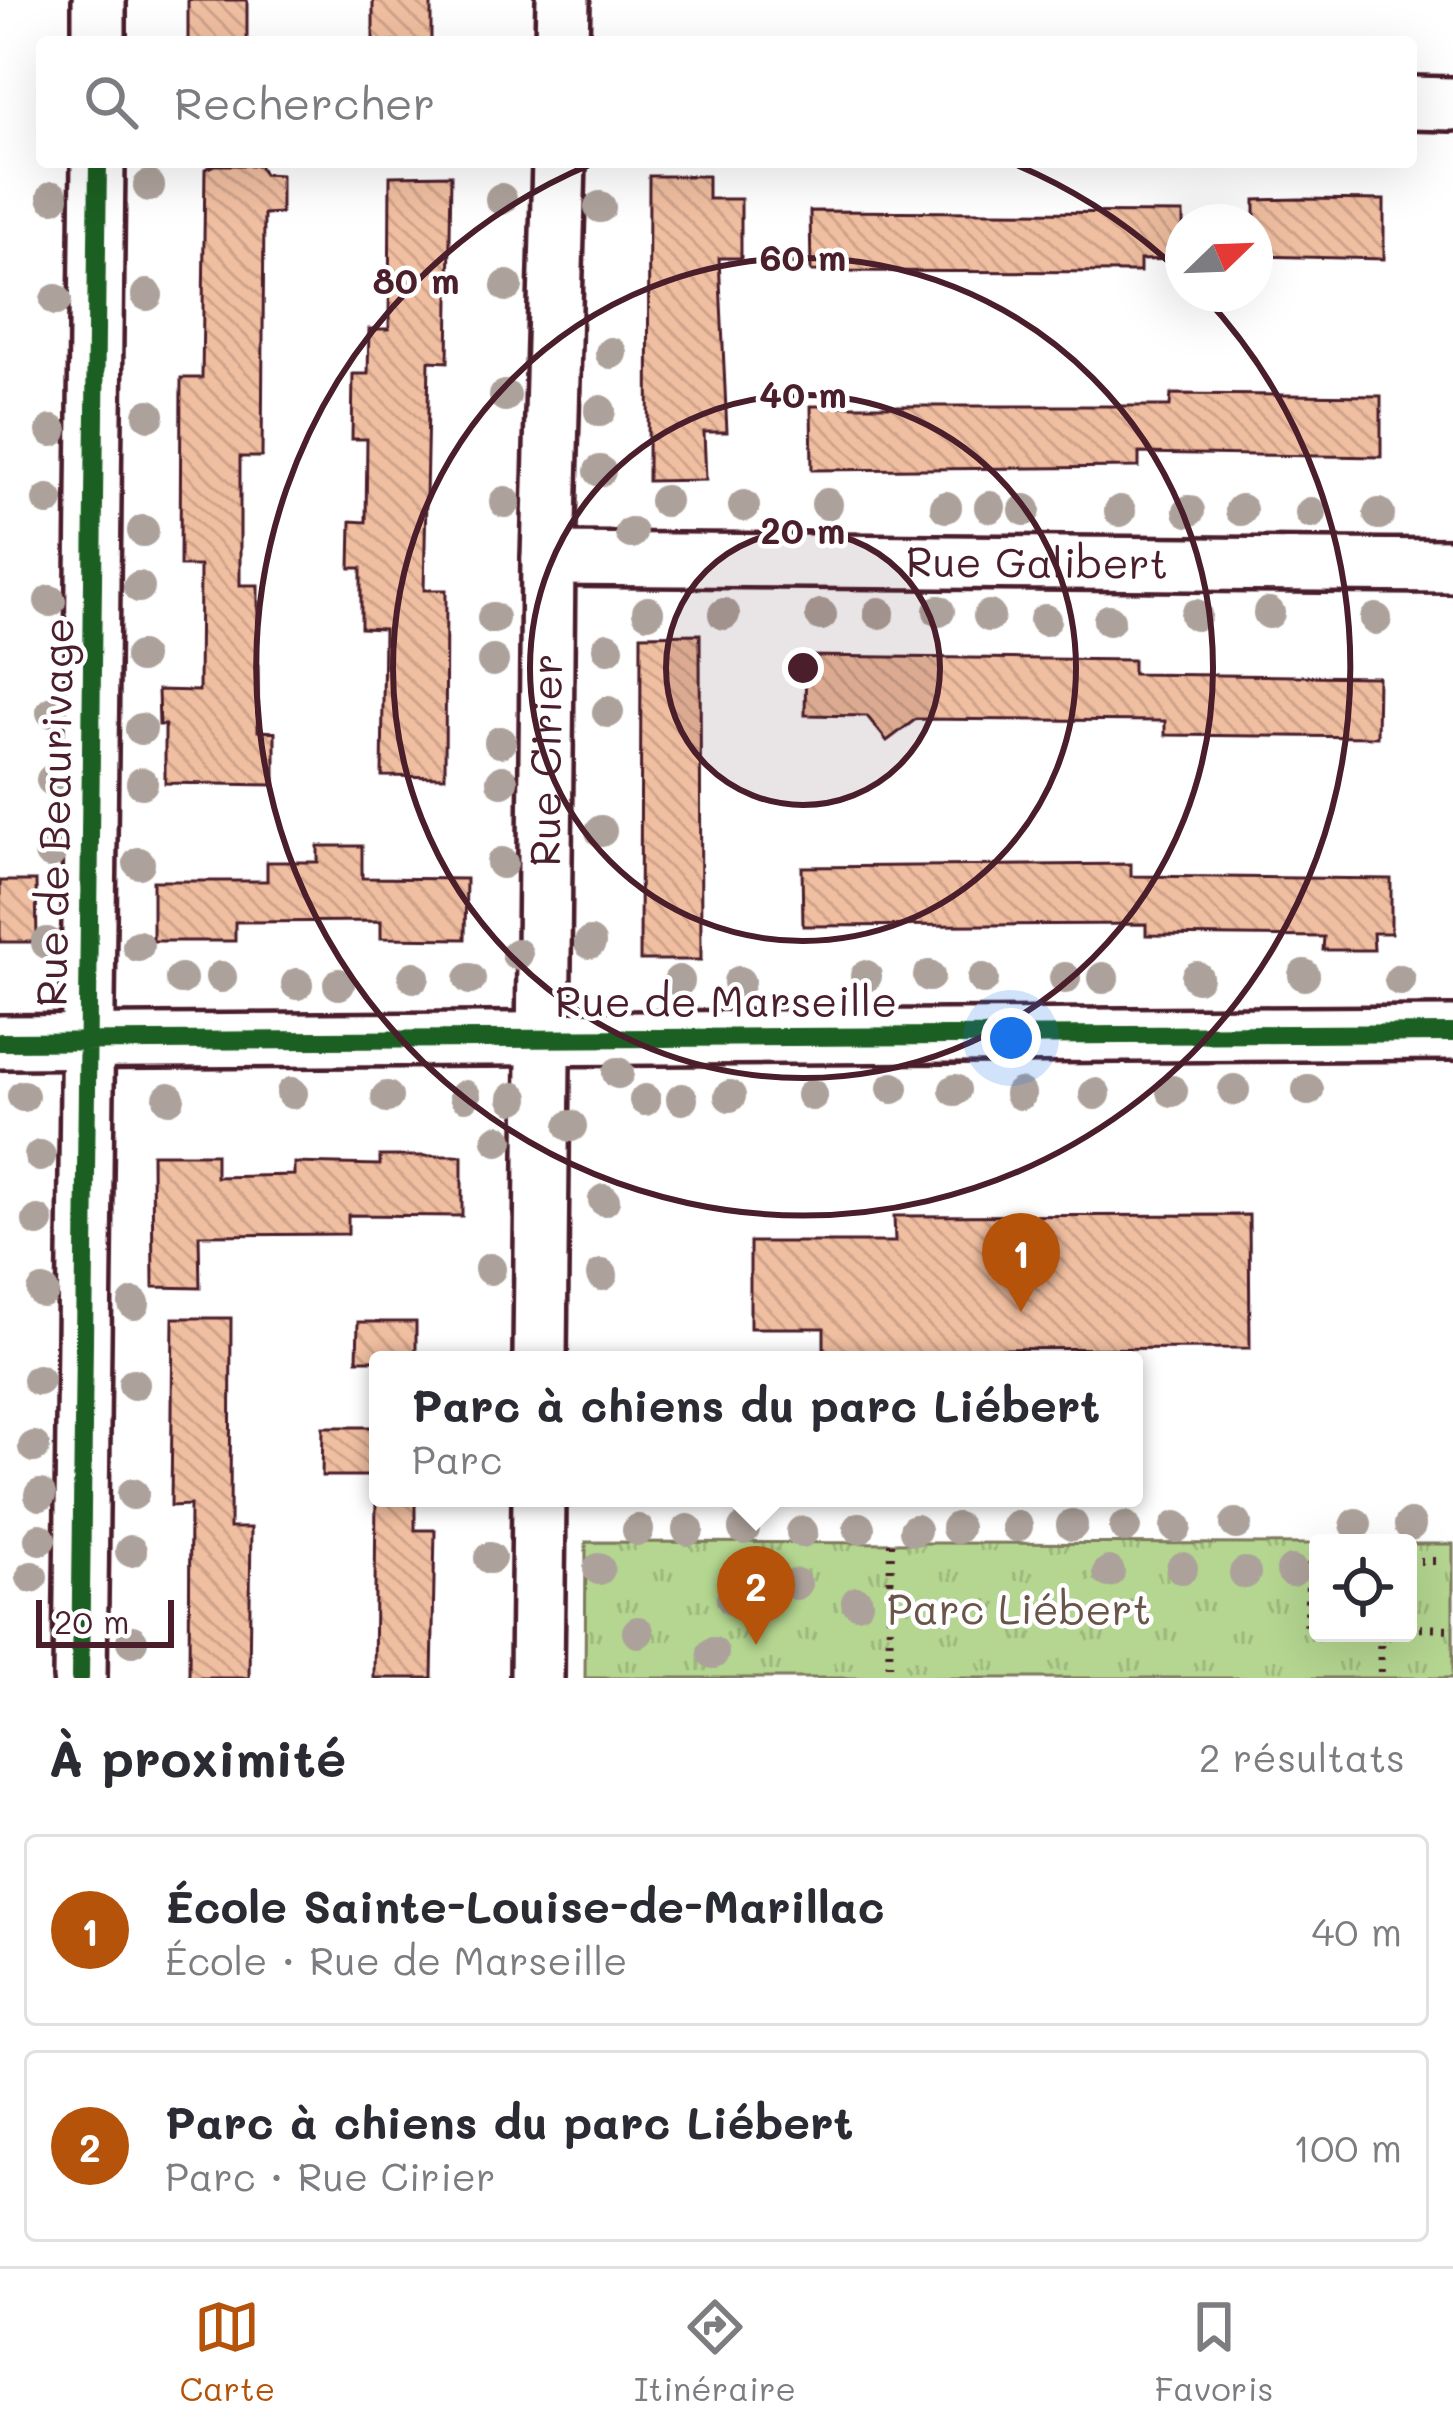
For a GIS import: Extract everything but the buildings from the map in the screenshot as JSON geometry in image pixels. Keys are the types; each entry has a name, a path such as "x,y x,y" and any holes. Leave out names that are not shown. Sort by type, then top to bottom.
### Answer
{"street":[{"path":"99,0 99,36"},
{"path":"562,36 563,0"},
{"path":"1417,103 1453,104"},
{"name":"Rue de Beaurivage","path":"80,1678 98,168"},
{"name":"Rue Cirier","path":"540,1351 548,559 559,168"},
{"name":"Rue Galibert","path":"548,559 1453,566"},
{"name":"Rue de Marseille","path":"0,1042 1453,1033"},
{"path":"537,1678 539,1507"}],"path":[{"path":"889,1678 891,1543"},
{"path":"1417,1561 1438,1562"},
{"path":"1309,1586 1309,1628"},
{"path":"1417,1629 1450,1631"},
{"path":"1380,1642 1381,1678"}],"green space":[{"name":"Parc Liébert","path":"586,1542 1309,1544 1309,1642 1417,1642 1417,1544 1453,1544 1453,1678 585,1678"}],"cycle path":[{"path":"80,1678 98,168"},
{"path":"0,1042 1453,1033"}],"place":[{"name":"École Sainte-Louise-de-Marillac","path":"1021,1312"},
{"name":"Parc à chiens du parc Liébert","path":"756,1645"}]}
